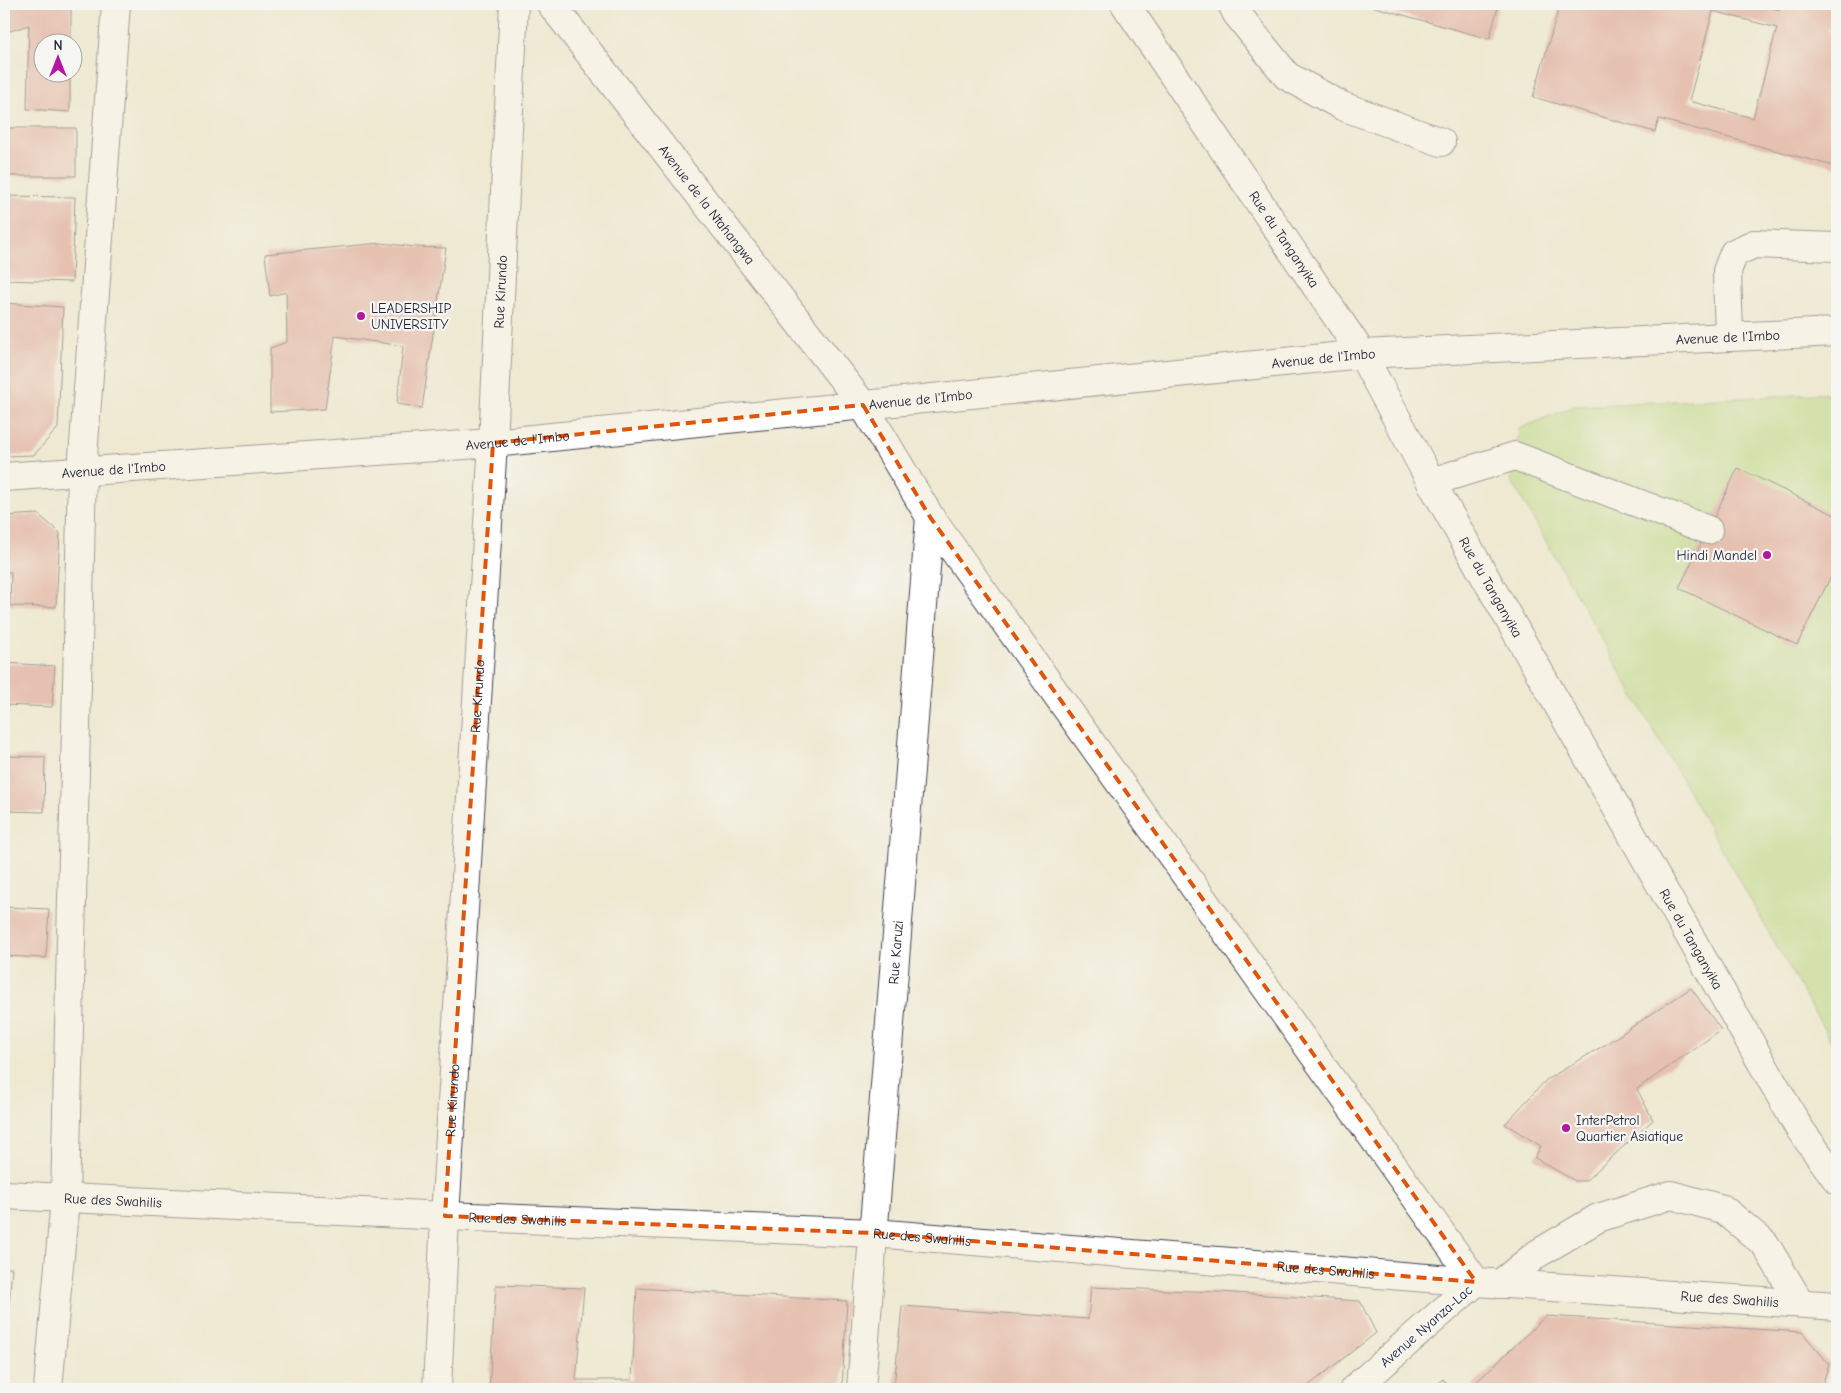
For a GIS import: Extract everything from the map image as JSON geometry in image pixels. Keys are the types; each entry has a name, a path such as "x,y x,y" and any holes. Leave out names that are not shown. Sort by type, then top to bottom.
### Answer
{"street":[{"path":"48,1389 65,1199 82,471 116,4"},
{"name":"Rue Kirundo","path":"437,1389 445,1216 494,443 514,4"},
{"name":"Avenue de la Ntahangwa","path":"551,4 863,405 930,517 1488,1283"},
{"name":"Rue du Tanganyika","path":"1125,4 1362,354 1431,482 1799,1128 1837,1180"},
{"path":"1232,4 1237,14 1287,76 1342,106 1441,142"},
{"path":"1728,337 1727,271 1734,254 1754,244 1837,247"},
{"name":"Avenue de l'Imbo","path":"4,477 494,443 1362,354 1837,332"},
{"path":"1431,482 1515,456 1708,530"},
{"name":"Rue Karuzi","path":"861,1389 930,517"},
{"name":"Rue des Swahilis","path":"4,1195 445,1216 874,1233 1488,1283 1837,1306"},
{"name":"Avenue Nyanza-Lac","path":"1354,1389 1488,1283 1598,1218 1671,1195 1723,1210 1758,1238 1765,1244 1800,1303"}],"highlighted area":[{"path":"863,405 930,517 1476,1282 874,1233 445,1216 493,443"}],"green space":[{"path":"1837,393 1837,1052 1511,480 1519,429 1574,406"}],"building":[{"path":"4,4 71,4 71,32 32,32 32,82 70,82 70,112 27,109 29,25 4,33"},
{"path":"1364,4 1499,4 1489,39"},
{"path":"1560,4 1755,4 1780,10 1782,4 1836,4 1828,30 1837,33 1837,167 1659,119 1655,132 1533,97","holes":["1713,11 1777,28 1753,118 1689,101"]},
{"path":"4,128 76,128 76,176 4,176"},
{"path":"4,196 75,197 72,282 4,280"},
{"name":"LEADERSHIP UNIVERSITY","path":"381,243 446,248 422,408 397,404 403,346 335,336 325,409 270,412 270,348 287,342 286,292 270,296 265,254"},
{"path":"4,303 63,307 58,428 34,455 4,456"},
{"path":"1738,468 1837,516 1837,564 1797,645 1679,588"},
{"path":"38,514 60,533 56,607 10,606 11,572 4,572 4,516"},
{"path":"4,663 55,666 52,707 4,705"},
{"path":"4,756 45,757 44,812 4,811"},
{"path":"4,907 49,909 46,958 4,956"},
{"path":"1691,988 1721,1030 1637,1089 1653,1120 1585,1181 1575,1181 1535,1158 1541,1146 1505,1124 1546,1080 1606,1044"},
{"path":"4,1268 12,1268 6,1340 4,1340"},
{"path":"496,1285 584,1288 576,1380 632,1380 637,1288 847,1301 842,1389 489,1389"},
{"path":"1091,1287 1219,1292 1360,1301 1376,1333 1304,1389 912,1389 894,1387 902,1306 1088,1319"},
{"path":"1546,1316 1802,1332 1829,1364 1821,1389 1469,1389"},
{"path":"1443,1379 1453,1389 1432,1389"}],"place":[{"name":"LEADERSHIP UNIVERSITY","path":"361,316"},
{"name":"Hindi Mandel","path":"1767,555"},
{"name":"InterPetrol Quartier Asiatique","path":"1566,1128"}]}
